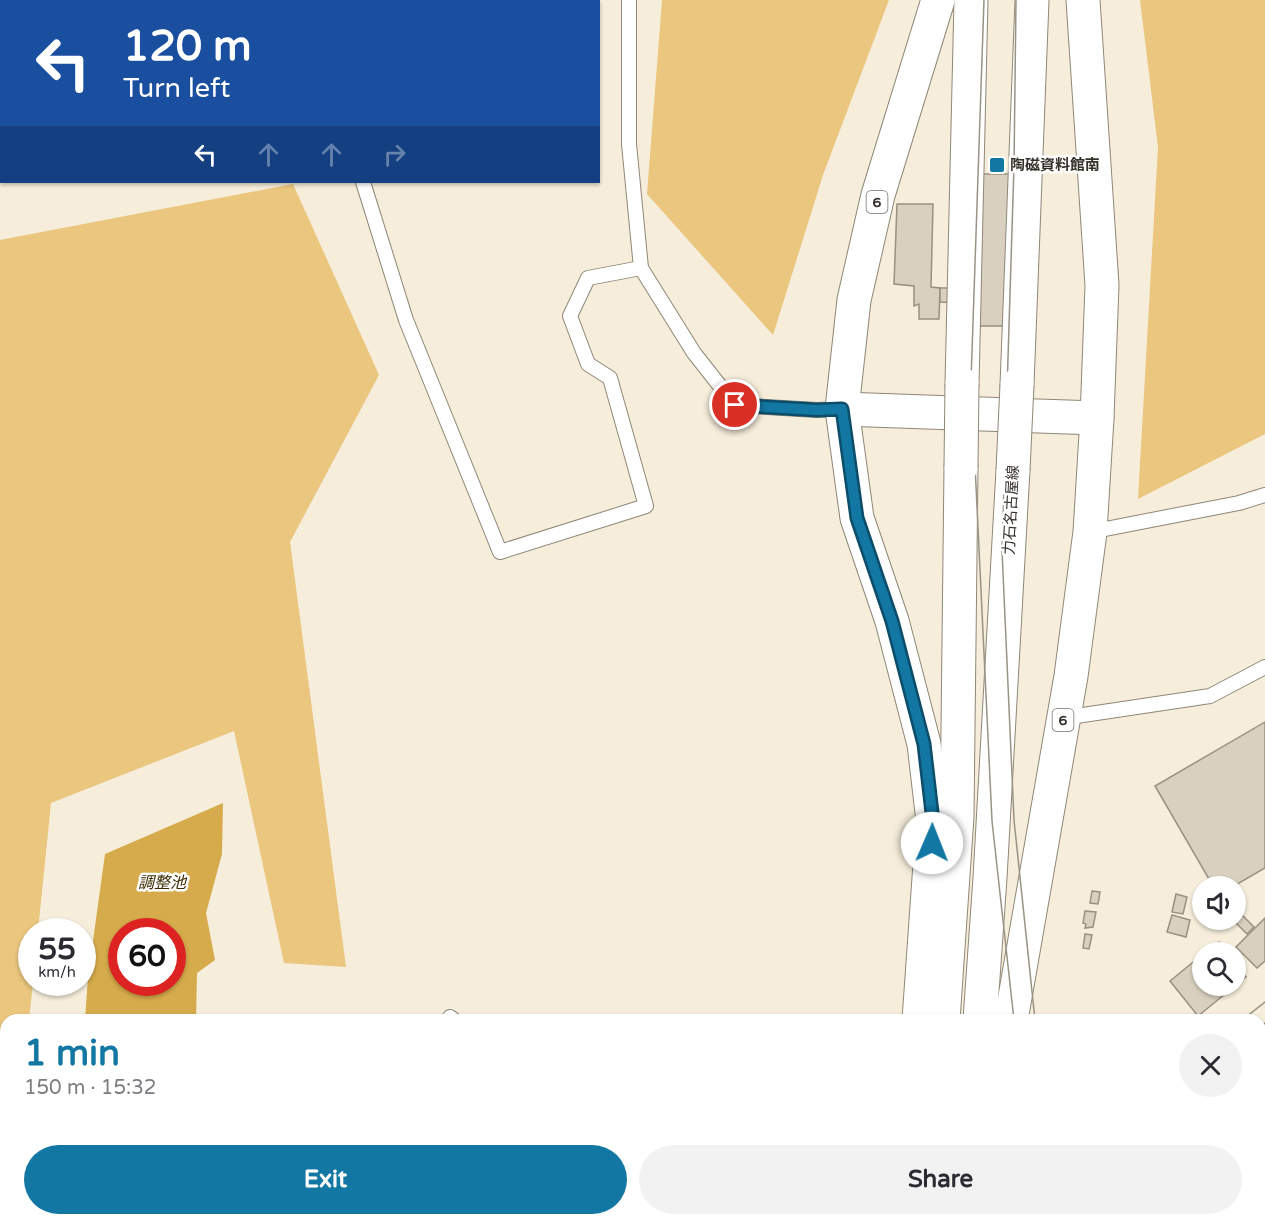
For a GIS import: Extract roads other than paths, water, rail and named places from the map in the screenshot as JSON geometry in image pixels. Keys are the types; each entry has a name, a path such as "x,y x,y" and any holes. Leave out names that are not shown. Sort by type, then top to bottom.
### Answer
{"main road":[{"name":"6","path":"919,1014 933,821 924,744 892,621 857,518 842,409 854,300 878,195 938,0"},
{"path":"943,1014 957,817 962,384 971,0"},
{"name":"力石名古屋線","path":"980,1014 1013,470 1032,0"},
{"name":"6","path":"1012,1014 1063,718 1090,532 1102,285 1083,0"},
{"path":"842,409 1097,418"}],"lane":[{"path":"629,0 629,144 640,268 694,353 735,405 817,410 842,409"},
{"path":"363,183 406,320 500,552 646,506 610,378 588,364 570,316 588,278 640,268"},
{"path":"1090,532 1239,503 1265,495"},
{"path":"1063,718 1210,696 1265,667"}],"water":[{"name":"調整池","path":"223,803 222,854 206,913 215,960 197,973 196,1014 85,1014 87,996 96,996 96,919 105,854"}],"tram line":[{"path":"984,0 971,381 992,821 1013,1014"},
{"path":"1016,0 1014,166 1002,550 1014,820 1034,1014"},
{"path":"1250,1014 1265,1002"}],"place":[{"name":"陶磁資料館南","path":"997,165"}]}
